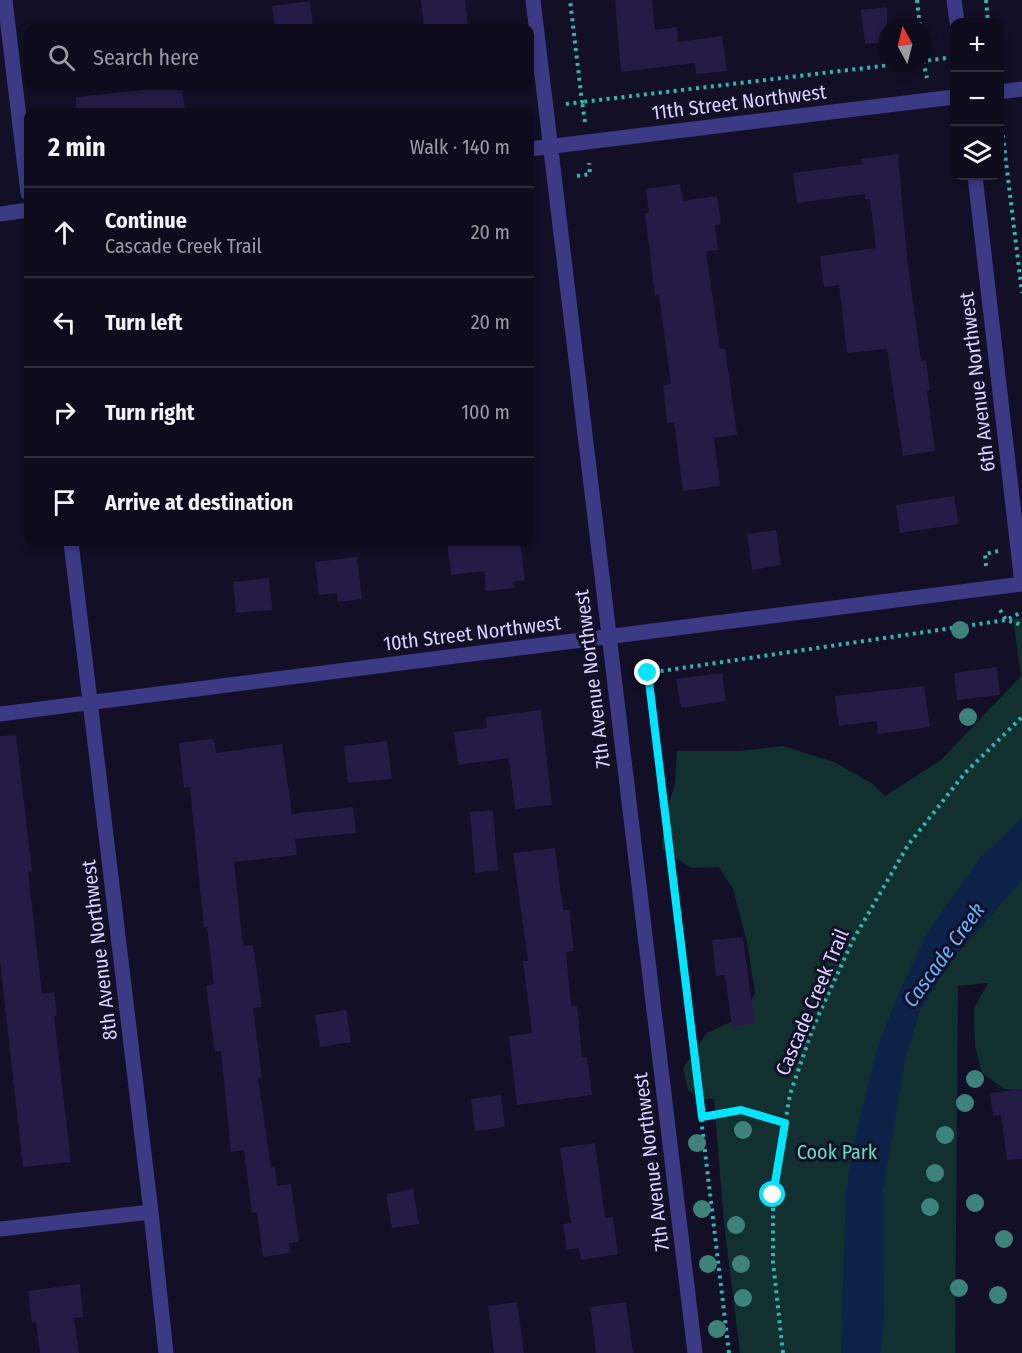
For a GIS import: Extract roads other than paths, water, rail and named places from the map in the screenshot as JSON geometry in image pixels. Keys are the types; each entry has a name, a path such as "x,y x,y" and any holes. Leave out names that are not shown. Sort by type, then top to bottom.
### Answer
{"street":[{"path":"5,0 24,159"},
{"name":"7th Avenue Northwest","path":"533,0 695,1353"},
{"path":"954,0 956,18"},
{"path":"1004,91 1022,89"},
{"name":"11th Street Northwest","path":"534,148 950,97"},
{"name":"6th Avenue Northwest","path":"975,180 1022,584"},
{"path":"0,214 24,211"},
{"name":"8th Avenue Northwest","path":"72,546 152,1212 166,1353"},
{"name":"10th Street Northwest","path":"0,714 1022,584"},
{"path":"0,1229 152,1212"}],"water":[{"name":"Cascade Creek","path":"1022,818 1022,880 953,959 920,1010 905,1060 883,1191 884,1319 880,1353 841,1353 846,1192 856,1133 877,1049 900,990 929,930 982,856"}],"park label":[{"name":"Cook Park","path":"837,1152"}]}
